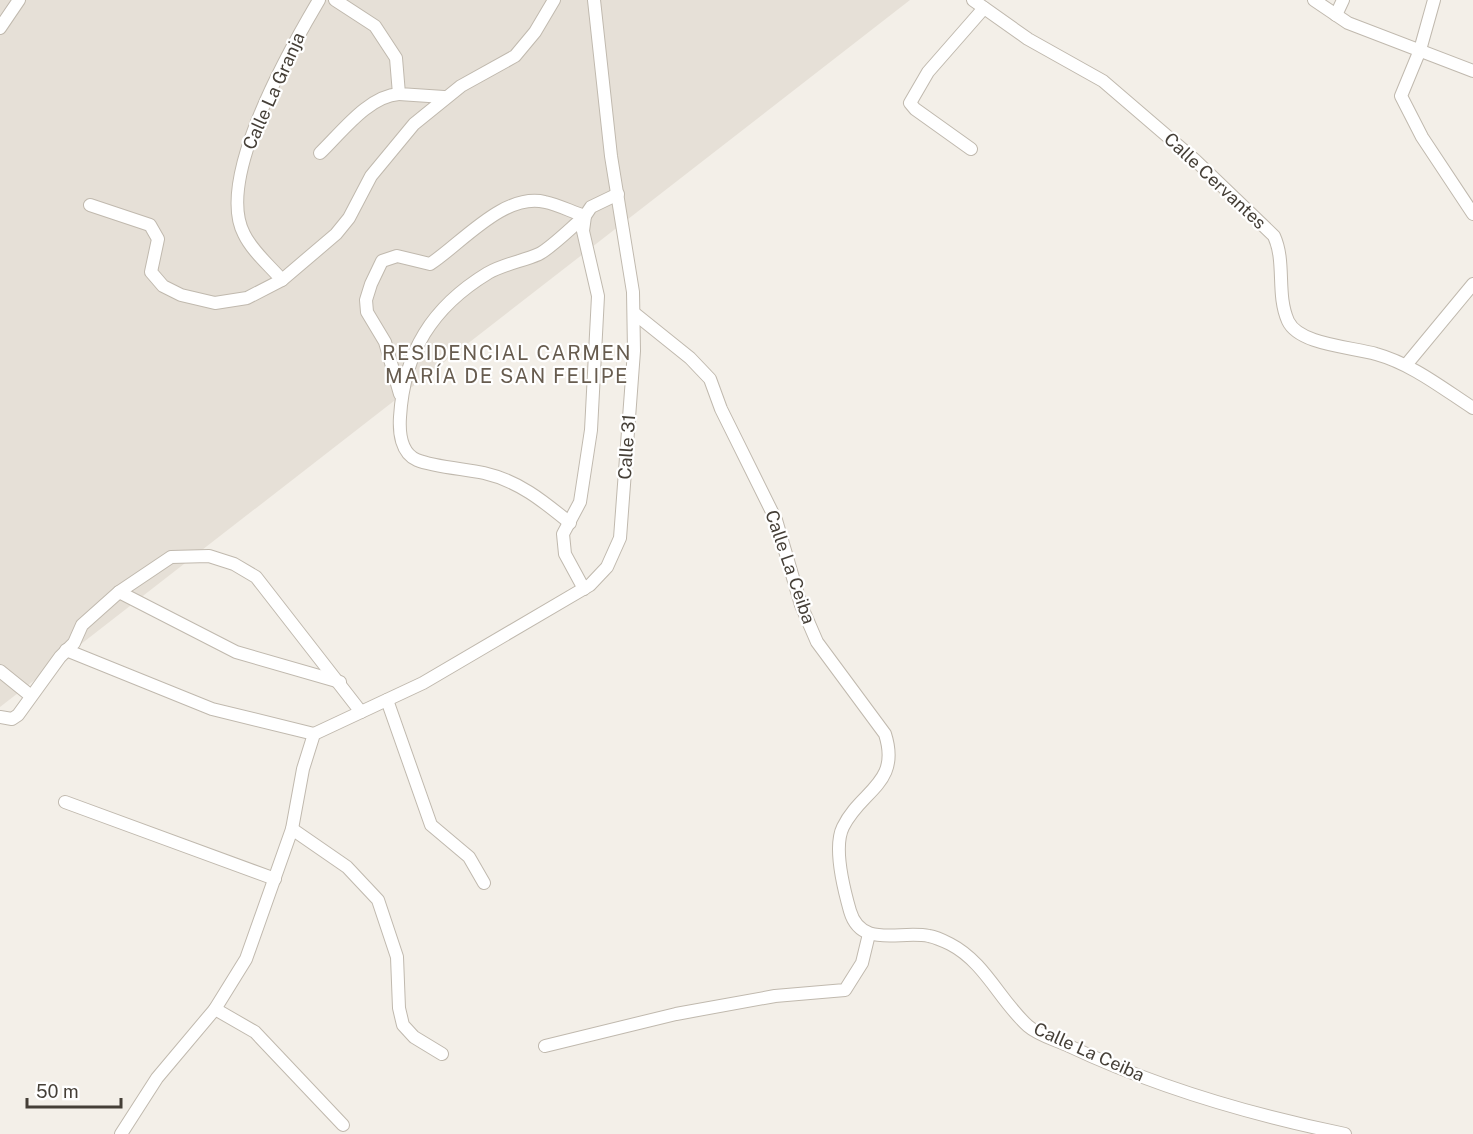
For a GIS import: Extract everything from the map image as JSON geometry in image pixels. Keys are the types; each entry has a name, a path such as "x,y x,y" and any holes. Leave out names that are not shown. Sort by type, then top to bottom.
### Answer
{"street":[{"path":"0,28 19,0"},
{"name":"Calle La Granja","path":"282,280 244,234 237,212 246,147 286,56 319,0"},
{"path":"335,0 375,26 396,58 399,94"},
{"path":"90,205 150,225 158,239 151,272 163,286 181,296 215,303 247,298 282,280 336,234 349,218 371,176 414,124 444,98 515,56 535,33 554,0"},
{"name":"Calle 31","path":"314,734 423,683 584,589 607,567 620,538 634,351 633,292 618,194 594,0"},
{"name":"Calle Cervantes","path":"973,0 1028,39 1103,81 1195,160 1274,236 1280,248 1279,268 1286,313 1289,323 1296,332 1303,337 1378,354 1406,365 1473,408"},
{"path":"1314,0 1348,23 1473,71"},
{"path":"1336,15 1343,0"},
{"path":"1434,0 1420,50 1401,96 1404,106 1473,214"},
{"path":"971,149 910,103 928,72 984,8"},
{"path":"320,153 368,108 389,95 444,98"},
{"path":"570,523 532,493 509,480 416,460 404,449 399,431 401,399 410,358 428,326 450,301 489,273 540,254 585,216 591,207 618,194"},
{"path":"401,399 385,342 368,312 368,292 382,261 397,256 430,264 476,227 508,208 527,201 544,201 585,216"},
{"path":"584,589 565,554 563,534 580,502 591,430 598,296 584,231 585,216"},
{"path":"1406,365 1473,284"},
{"name":"Calle La Ceiba","path":"633,313 690,358 710,380 776,520 801,605 817,642 885,734 890,750 886,772 877,788 843,826 838,842 844,885 851,914 858,928 869,934 929,936 952,945 988,976 1029,1027 1106,1063 1291,1123 1345,1134"},
{"path":"0,717 12,718 74,643 82,625 118,592 171,557 209,556 234,564 256,577 340,682 361,712"},
{"path":"118,592 236,652 340,682"},
{"path":"66,650 212,709 314,734 303,769 292,829 246,959 215,1009 157,1078 121,1134"},
{"path":"0,671 31,696"},
{"path":"387,700 431,825 469,857 484,883"},
{"path":"65,802 274,879"},
{"path":"292,829 347,867 378,900 397,957 399,1008 403,1025 414,1037 441,1054"},
{"path":"545,1046 676,1014 775,996 845,990 862,963 869,934"},
{"path":"215,1009 255,1032 343,1125"}],"shaded area":[{"path":"0,0 910,0 0,707"}],"district":[{"name":"RESIDENCIAL CARMEN MARÍA DE SAN FELIPE","path":"507,364"}]}
